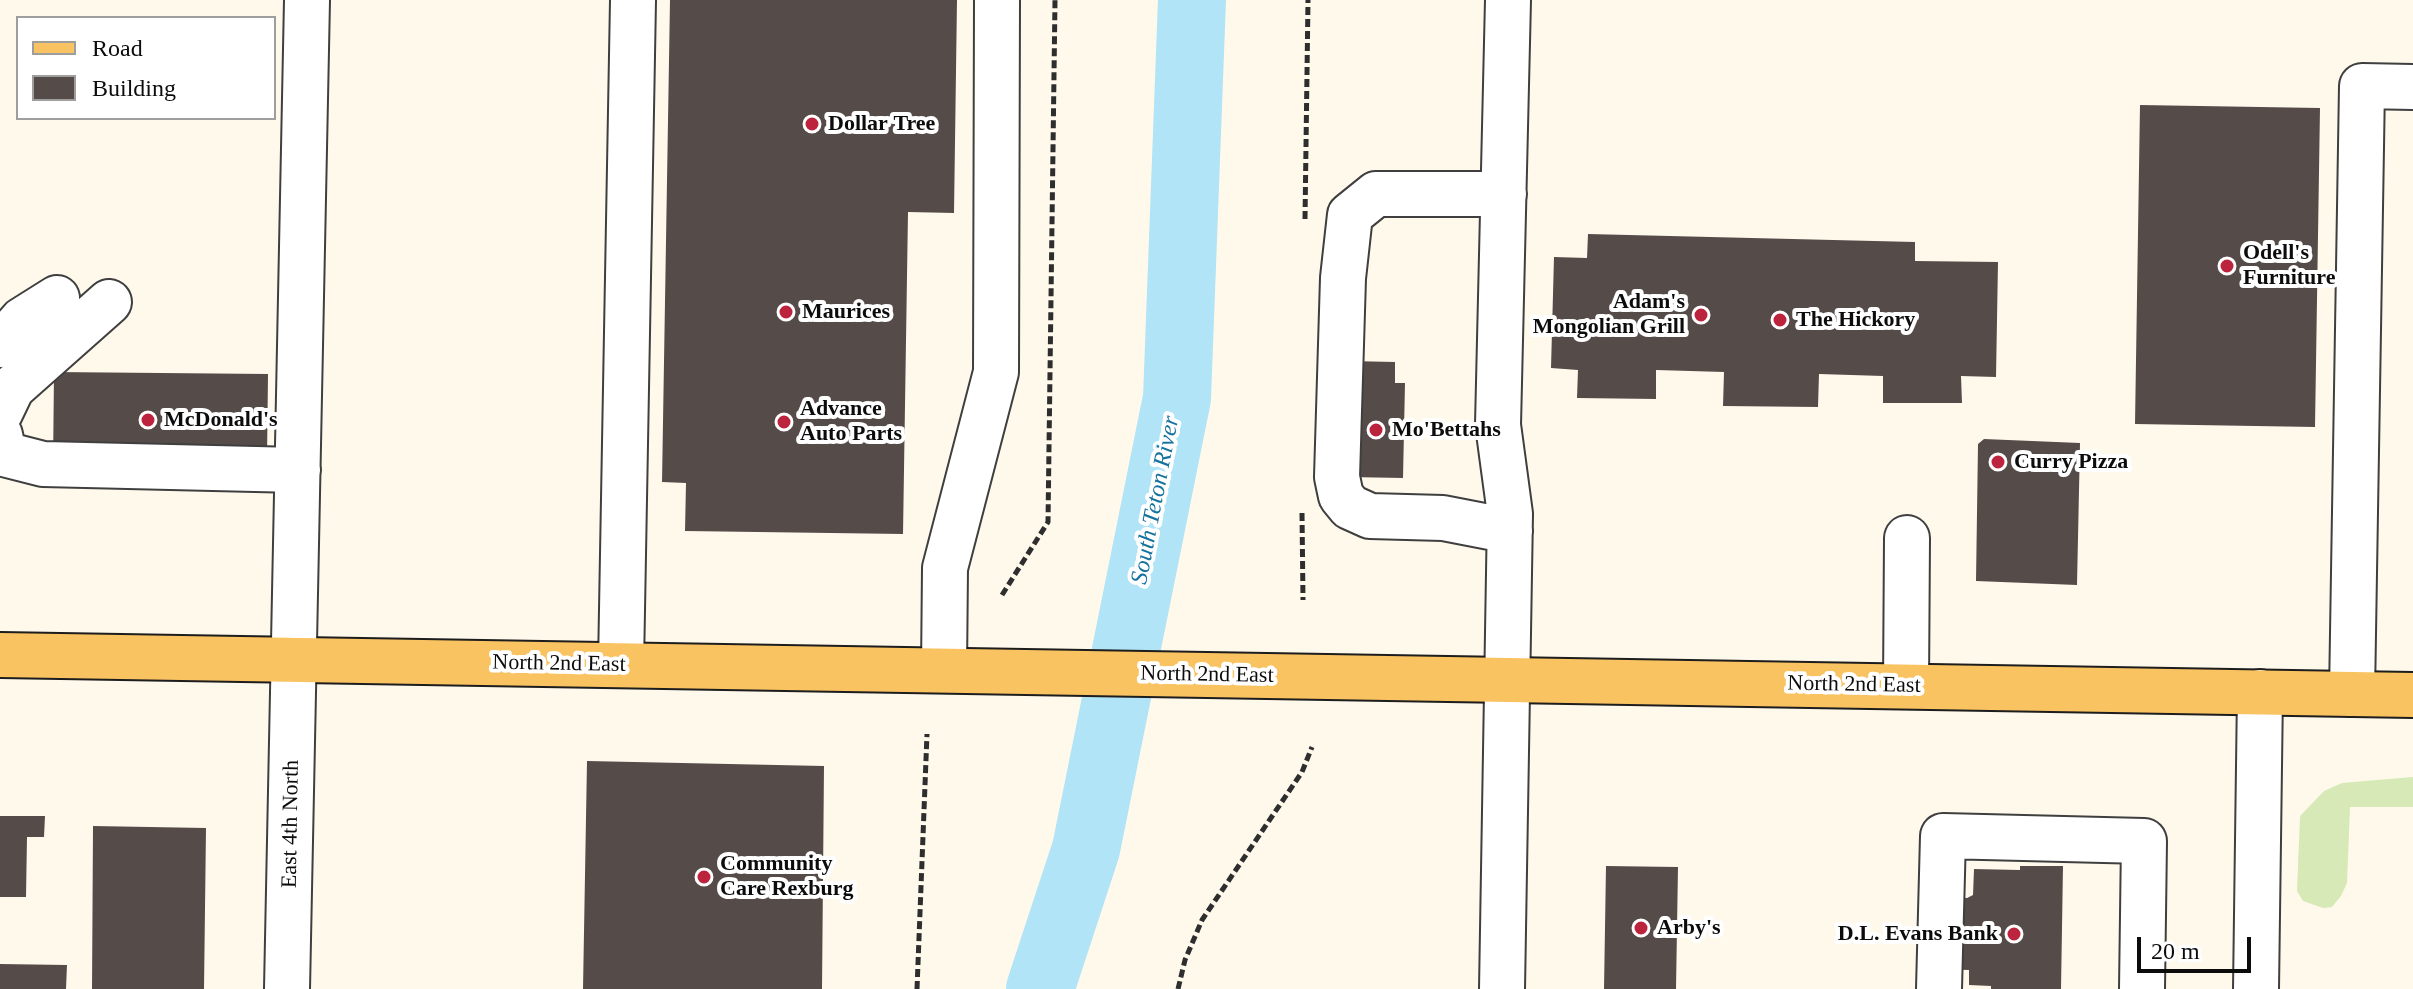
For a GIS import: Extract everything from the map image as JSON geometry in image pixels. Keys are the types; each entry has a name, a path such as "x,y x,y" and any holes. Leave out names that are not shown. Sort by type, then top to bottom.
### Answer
{"main road":[{"name":"North 2nd East","path":"0,655 2413,695"}],"street":[{"name":"East 4th North","path":"287,989 307,0"},
{"path":"621,665 633,0"},
{"path":"944,670 945,568 996,372 997,0"},
{"path":"1502,989 1510,531 1498,425 1508,0"},
{"path":"2352,694 2362,86 2413,87"},
{"path":"1504,194 1376,194 1350,215 1343,262 1337,477 1341,496 1350,507 1370,516 1443,518 1510,531"},
{"path":"0,345 22,320 57,298"},
{"path":"0,413 12,388 109,302"},
{"path":"0,435 4,454 43,464 297,480"},
{"path":"0,486 297,480"},
{"path":"1906,686 1907,538"},
{"path":"2256,989 2260,692"},
{"path":"1939,989 1943,836 2144,841 2142,989"}],"path":[{"path":"1002,595 1048,522 1055,0"},
{"path":"917,989 927,734"},
{"path":"1178,989 1185,960 1202,920 1302,772 1312,747"}],"green space":[{"path":"2413,777 2413,807 2350,807 2347,883 2341,896 2332,907 2323,908 2303,901 2297,891 2300,816 2324,791 2342,783"}],"building":[{"path":"670,0 957,0 954,213 908,212 903,534 685,531 686,483 662,482"},
{"name":"Odell's Furniture","path":"2140,105 2320,108 2315,427 2135,424"},
{"path":"1588,234 1915,242 1915,261 1998,262 1996,377 1961,376 1962,403 1883,403 1883,376 1819,374 1818,407 1723,406 1724,372 1656,370 1656,399 1577,398 1578,370 1551,368 1554,257 1587,258"},
{"name":"Mo'Bettahs","path":"1349,361 1395,362 1395,383 1405,383 1403,478 1347,477"},
{"path":"54,372 268,374 267,459 53,467"},
{"path":"1984,439 2080,443 2077,585 1976,581 1978,444"},
{"name":"Community Care Rexburg","path":"587,761 824,766 822,989 583,989"},
{"path":"0,816 45,816 44,837 27,837 26,897 0,897"},
{"path":"93,826 206,828 204,989 92,989"},
{"name":"Arby's","path":"1606,866 1678,867 1676,989 1604,989"},
{"name":"D.L. Evans Bank","path":"2020,866 2063,866 2061,989 1991,989 1991,986 1969,985 1969,970 1925,969 1927,897 1967,898 1973,895 1974,869 2020,870"},
{"path":"0,964 67,965 66,989 0,989"}],"waterway":[{"name":"South Teton River","path":"1040,989 1086,849 1177,398 1192,0"}],"place":[{"name":"Dollar Tree","path":"812,124"},
{"name":"Odell's Furniture","path":"2227,266"},
{"name":"Maurices","path":"786,312"},
{"name":"Adam's Mongolian Grill","path":"1701,315"},
{"name":"The Hickory","path":"1780,320"},
{"name":"McDonald's","path":"148,420"},
{"name":"Advance Auto Parts","path":"784,422"},
{"name":"Mo'Bettahs","path":"1376,430"},
{"name":"Curry Pizza","path":"1998,462"},
{"name":"Community Care Rexburg","path":"704,877"},
{"name":"Arby's","path":"1641,928"},
{"name":"D.L. Evans Bank","path":"2014,934"}]}
